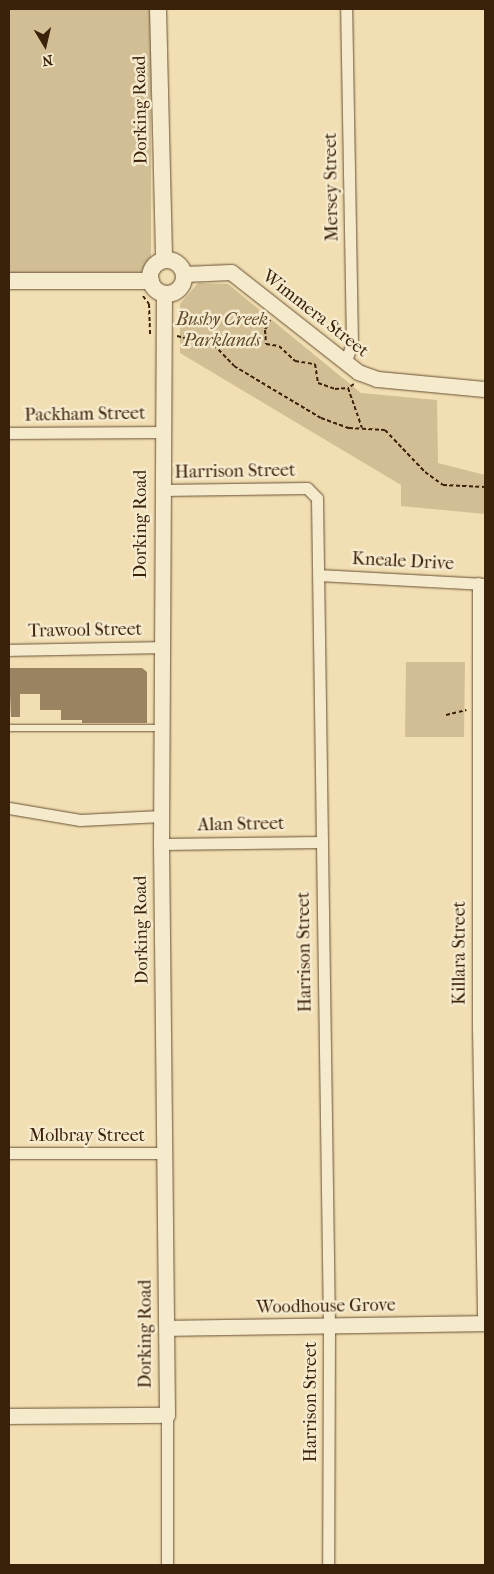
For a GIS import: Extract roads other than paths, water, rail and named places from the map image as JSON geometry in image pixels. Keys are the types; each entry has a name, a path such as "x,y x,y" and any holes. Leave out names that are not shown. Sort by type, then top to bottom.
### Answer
{"main road":[{"name":"Dorking Road","path":"159,12 164,260"},
{"path":"164,260 179,264 184,274 181,287 171,294 158,291 151,281 154,266 164,260"},
{"path":"9,281 151,281"}],"street":[{"name":"Mersey Street","path":"346,9 351,368"},
{"name":"Wimmera Street","path":"184,274 230,272 351,368 377,379 485,389"},
{"name":"Dorking Road","path":"164,293 161,432 161,844 167,1328 167,1565"},
{"name":"Packham Street","path":"9,433 161,432"},
{"name":"Harrison Street","path":"161,490 307,488 318,498 321,842 329,1326 328,1565"},
{"name":"Kneale Drive","path":"319,575 482,584"},
{"name":"Killara Street","path":"482,584 478,707 484,1323"},
{"name":"Trawool Street","path":"9,650 162,647"},
{"path":"9,808 80,820 161,816"},
{"name":"Alan Street","path":"161,844 321,842"},
{"name":"Molbray Street","path":"9,1153 164,1153"},
{"name":"Woodhouse Grove","path":"167,1328 484,1323"},
{"path":"9,1416 167,1415"}],"lane":[{"path":"9,728 161,728"}],"park label":[{"name":"Bushy Creek Parklands","path":"222,331"}]}
